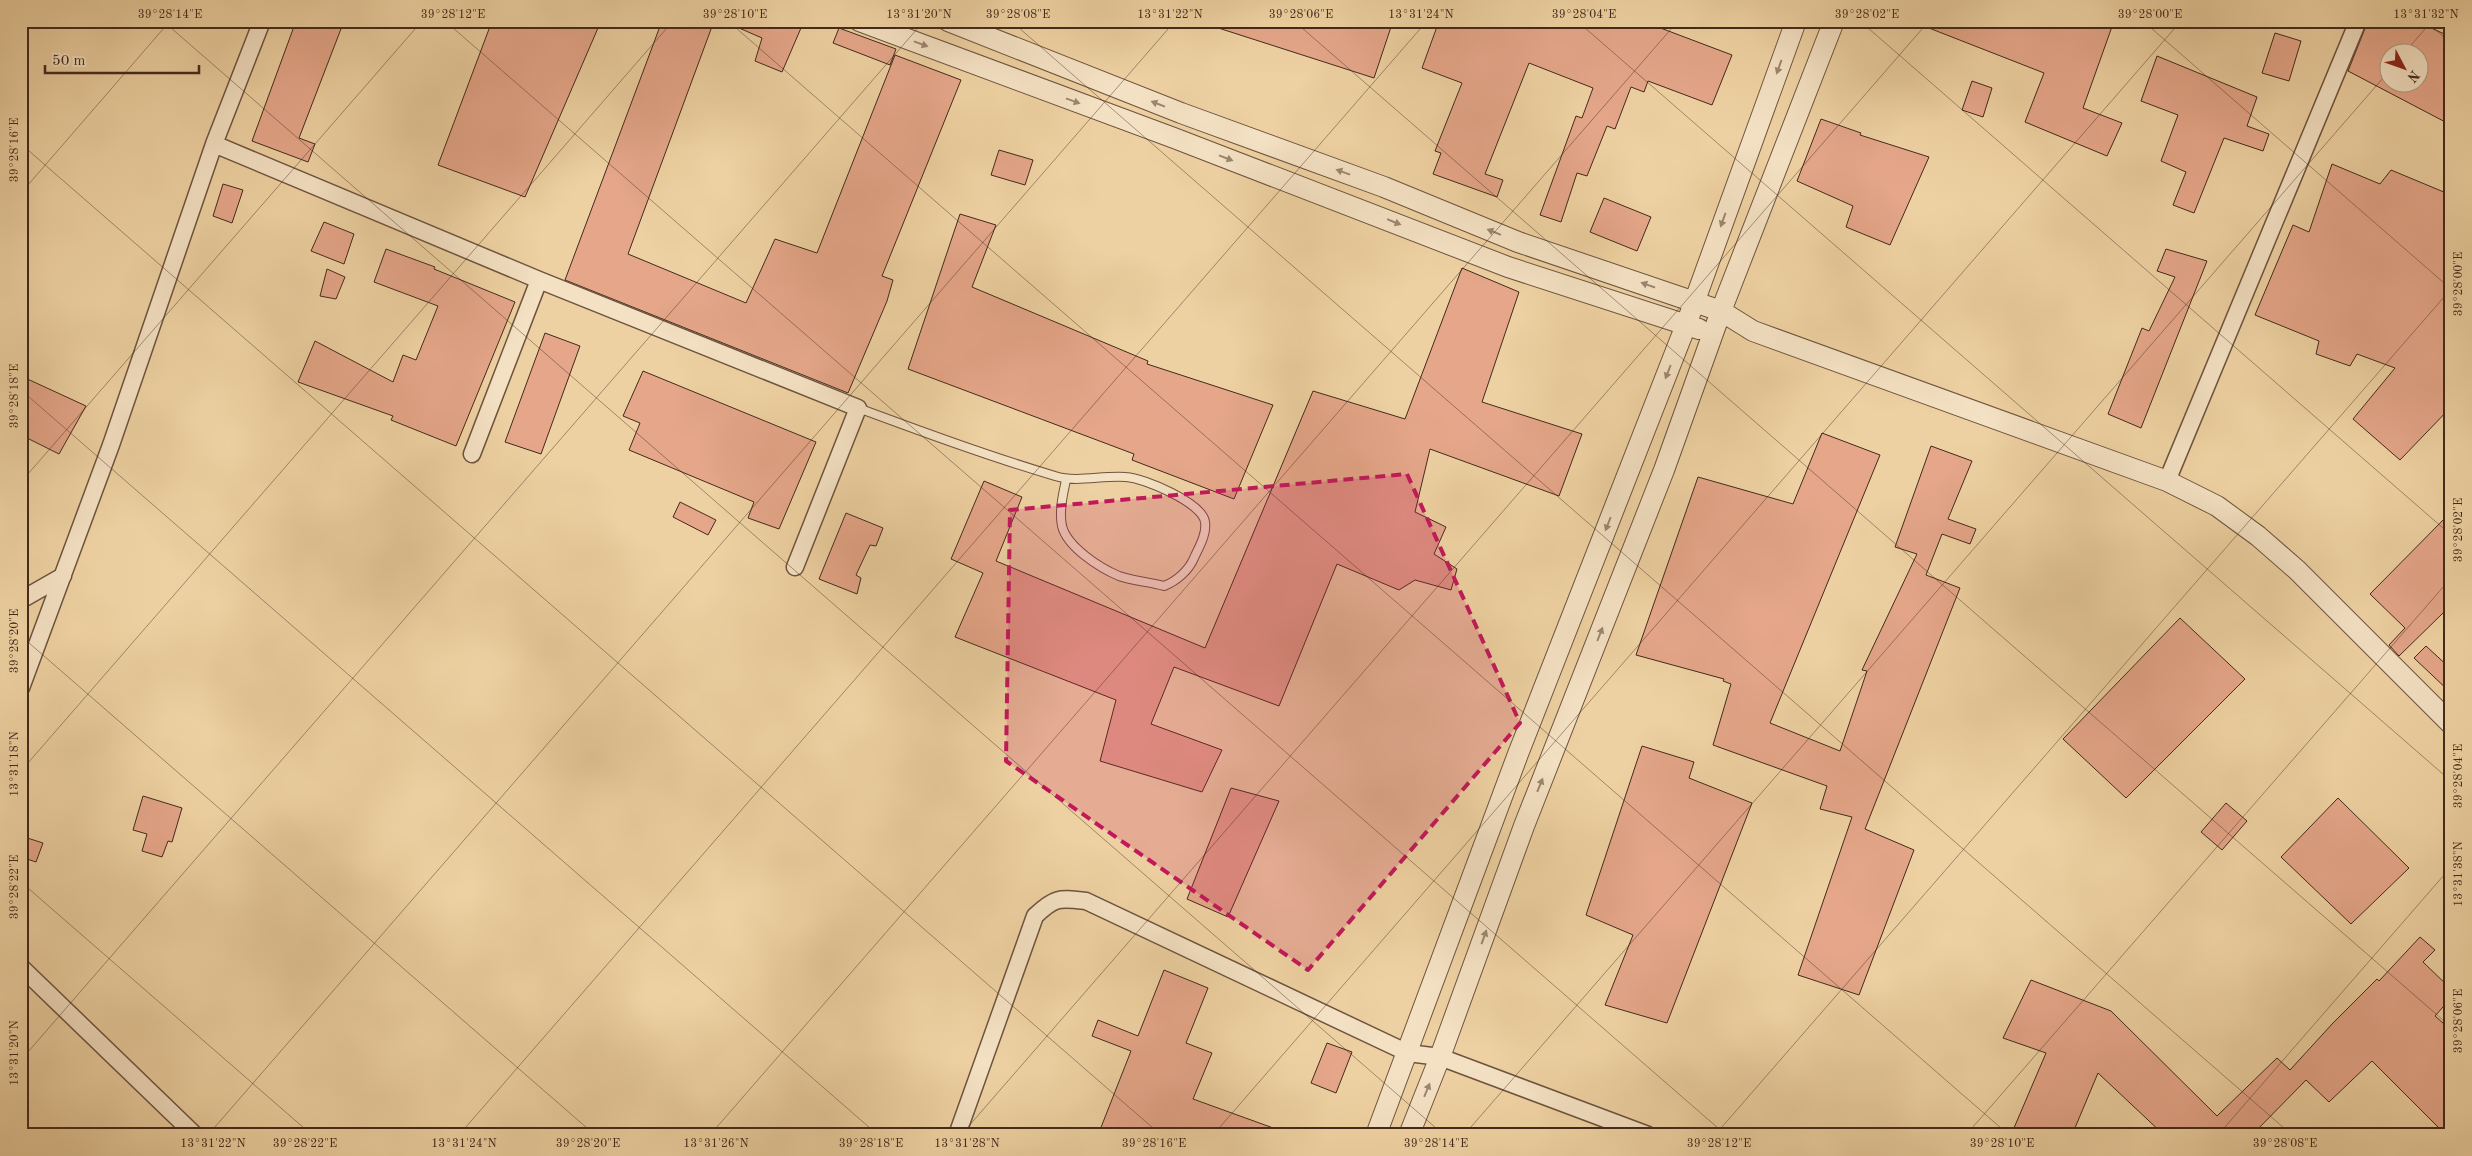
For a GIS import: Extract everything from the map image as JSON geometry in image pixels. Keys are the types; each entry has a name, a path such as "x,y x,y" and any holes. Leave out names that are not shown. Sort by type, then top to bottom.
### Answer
{"street":[{"path":"21,688 111,445 214,144 262,21"},
{"path":"859,21 1372,213 1508,267 1714,333 1753,331"},
{"path":"948,21 1181,113 1384,187 1518,242 1721,311 1753,331 2166,481 2217,506 2258,536 2297,570 2451,724"},
{"path":"1376,1135 1518,754 1686,324 1796,21"},
{"path":"1409,1135 1440,1057 1524,826 1664,470 1721,311 1834,21"},
{"path":"2166,481 2358,21"},
{"path":"1174,138 1181,113"},
{"path":"214,144 539,280 858,408 795,567"},
{"path":"1372,213 1384,187"},
{"path":"1508,267 1518,242"},
{"path":"472,454 539,280"},
{"path":"21,600 63,576"},
{"path":"957,1135 1035,916 1050,901 1062,898 1086,901 1408,1053 1440,1057 1648,1135"},
{"path":"21,967 194,1135"}],"lane":[{"path":"858,408 967,449 1066,480 1129,477 1156,485 1183,500 1202,515 1205,522 1205,533 1192,563 1180,577 1164,586 1120,576 1091,560 1075,547 1062,527 1061,510 1066,480"}],"highlighted area":[{"path":"1407,474 1520,723 1308,970 1006,761 1010,510"}],"building":[{"path":"296,21 344,21 299,138 315,144 308,162 252,141"},
{"path":"492,21 601,21 525,197 438,165"},
{"path":"662,21 714,21 628,254 746,303 775,239 817,253 895,55 961,80 882,276 893,280 887,301 848,393 565,280"},
{"path":"723,21 804,21 782,72 755,61 762,38"},
{"path":"1209,21 1393,21 1374,78 1209,25"},
{"path":"1439,21 1642,21 1732,55 1712,105 1648,81 1644,92 1631,87 1615,129 1607,126 1587,176 1577,173 1561,222 1540,215 1576,116 1582,118 1593,88 1529,63 1485,174 1503,180 1497,197 1433,174 1441,153 1435,151 1462,83 1422,68"},
{"path":"1911,21 2114,21 2083,108 2122,123 2107,156 2025,122 2044,73"},
{"path":"2368,21 2416,21 2451,37 2451,125 2388,92 2430,92 2430,42 2380,42 2380,88 2348,71"},
{"path":"839,28 896,49 890,65 833,43"},
{"path":"2275,33 2301,41 2289,81 2262,73"},
{"path":"2157,56 2257,97 2247,126 2269,134 2263,151 2224,138 2194,213 2173,205 2186,172 2161,161 2178,115 2141,101"},
{"path":"1972,81 1992,88 1983,117 1962,110"},
{"path":"1821,119 1861,133 1860,135 1929,157 1890,245 1846,227 1853,206 1797,181"},
{"path":"999,150 1033,160 1025,185 991,175"},
{"path":"2332,164 2380,184 2391,170 2451,195 2451,407 2400,460 2353,419 2395,368 2357,354 2350,366 2316,354 2319,341 2255,315 2293,225 2309,232"},
{"path":"223,184 243,190 232,223 213,216"},
{"path":"1604,198 1651,217 1637,251 1590,232"},
{"path":"960,214 996,225 972,287 1148,361 1147,364 1273,405 1234,499 1132,460 1134,454 908,369"},
{"path":"324,222 354,234 344,264 311,251"},
{"path":"386,249 435,267 434,269 515,302 456,446 391,420 393,416 298,382 315,341 393,382 403,355 416,360 438,306 374,282"},
{"path":"2166,249 2207,261 2141,428 2108,414 2142,328 2149,331 2175,277 2157,271"},
{"path":"1462,268 1519,292 1482,402 1582,434 1559,496 1430,449 1415,512 1446,527 1434,554 1457,569 1451,590 1415,580 1399,590 1337,564 1279,706 1174,667 1151,724 1222,750 1202,792 1100,761 1116,700 955,637 983,573 951,559 984,481 1022,497 996,561 1205,648 1313,391 1405,419"},
{"path":"327,269 345,277 336,299 320,296"},
{"path":"545,333 580,346 541,454 505,442"},
{"path":"643,371 816,442 779,529 748,518 754,502 629,450 640,423 623,416"},
{"path":"21,376 86,406 59,454 21,435"},
{"path":"1822,433 1880,455 1770,723 1840,751 1867,671 1862,670 1917,554 1895,547 1931,446 1972,461 1948,519 1976,529 1970,544 1942,534 1926,575 1960,588 1865,829 1914,850 1859,995 1798,975 1852,817 1820,809 1827,786 1713,745 1731,684 1723,681 1724,679 1636,655 1698,477 1793,504"},
{"path":"680,502 716,520 708,535 673,517"},
{"path":"2451,512 2451,621 2443,613 2399,656 2389,645 2405,628 2370,594"},
{"path":"846,513 883,528 876,546 870,545 856,575 861,578 857,594 819,579"},
{"path":"2180,618 2245,679 2126,798 2063,739"},
{"path":"2426,646 2451,669 2451,693 2414,658"},
{"path":"1642,746 1694,762 1689,778 1752,803 1667,1023 1605,1005 1633,935 1586,915"},
{"path":"1231,788 1279,801 1228,917 1187,899"},
{"path":"143,796 182,808 172,842 168,841 162,857 142,851 147,834 133,830"},
{"path":"2338,798 2409,868 2351,924 2281,857"},
{"path":"2226,803 2247,821 2222,850 2201,832"},
{"path":"21,836 43,843 36,862 21,857"},
{"path":"2420,937 2435,950 2423,962 2451,989 2451,998 2435,1016 2451,1030 2451,1135 2446,1135 2372,1061 2329,1102 2306,1080 2252,1135 2164,1135 2098,1073 2072,1135 2011,1135 2046,1053 2003,1038 2031,980 2111,1011 2217,1116 2277,1058 2290,1070 2333,1023 2377,979 2379,981"},
{"path":"1164,970 1208,988 1186,1043 1212,1053 1193,1099 1287,1133 1286,1135 1098,1135 1131,1051 1092,1036 1098,1020 1138,1036"},
{"path":"1327,1043 1352,1052 1336,1093 1311,1083"}]}
